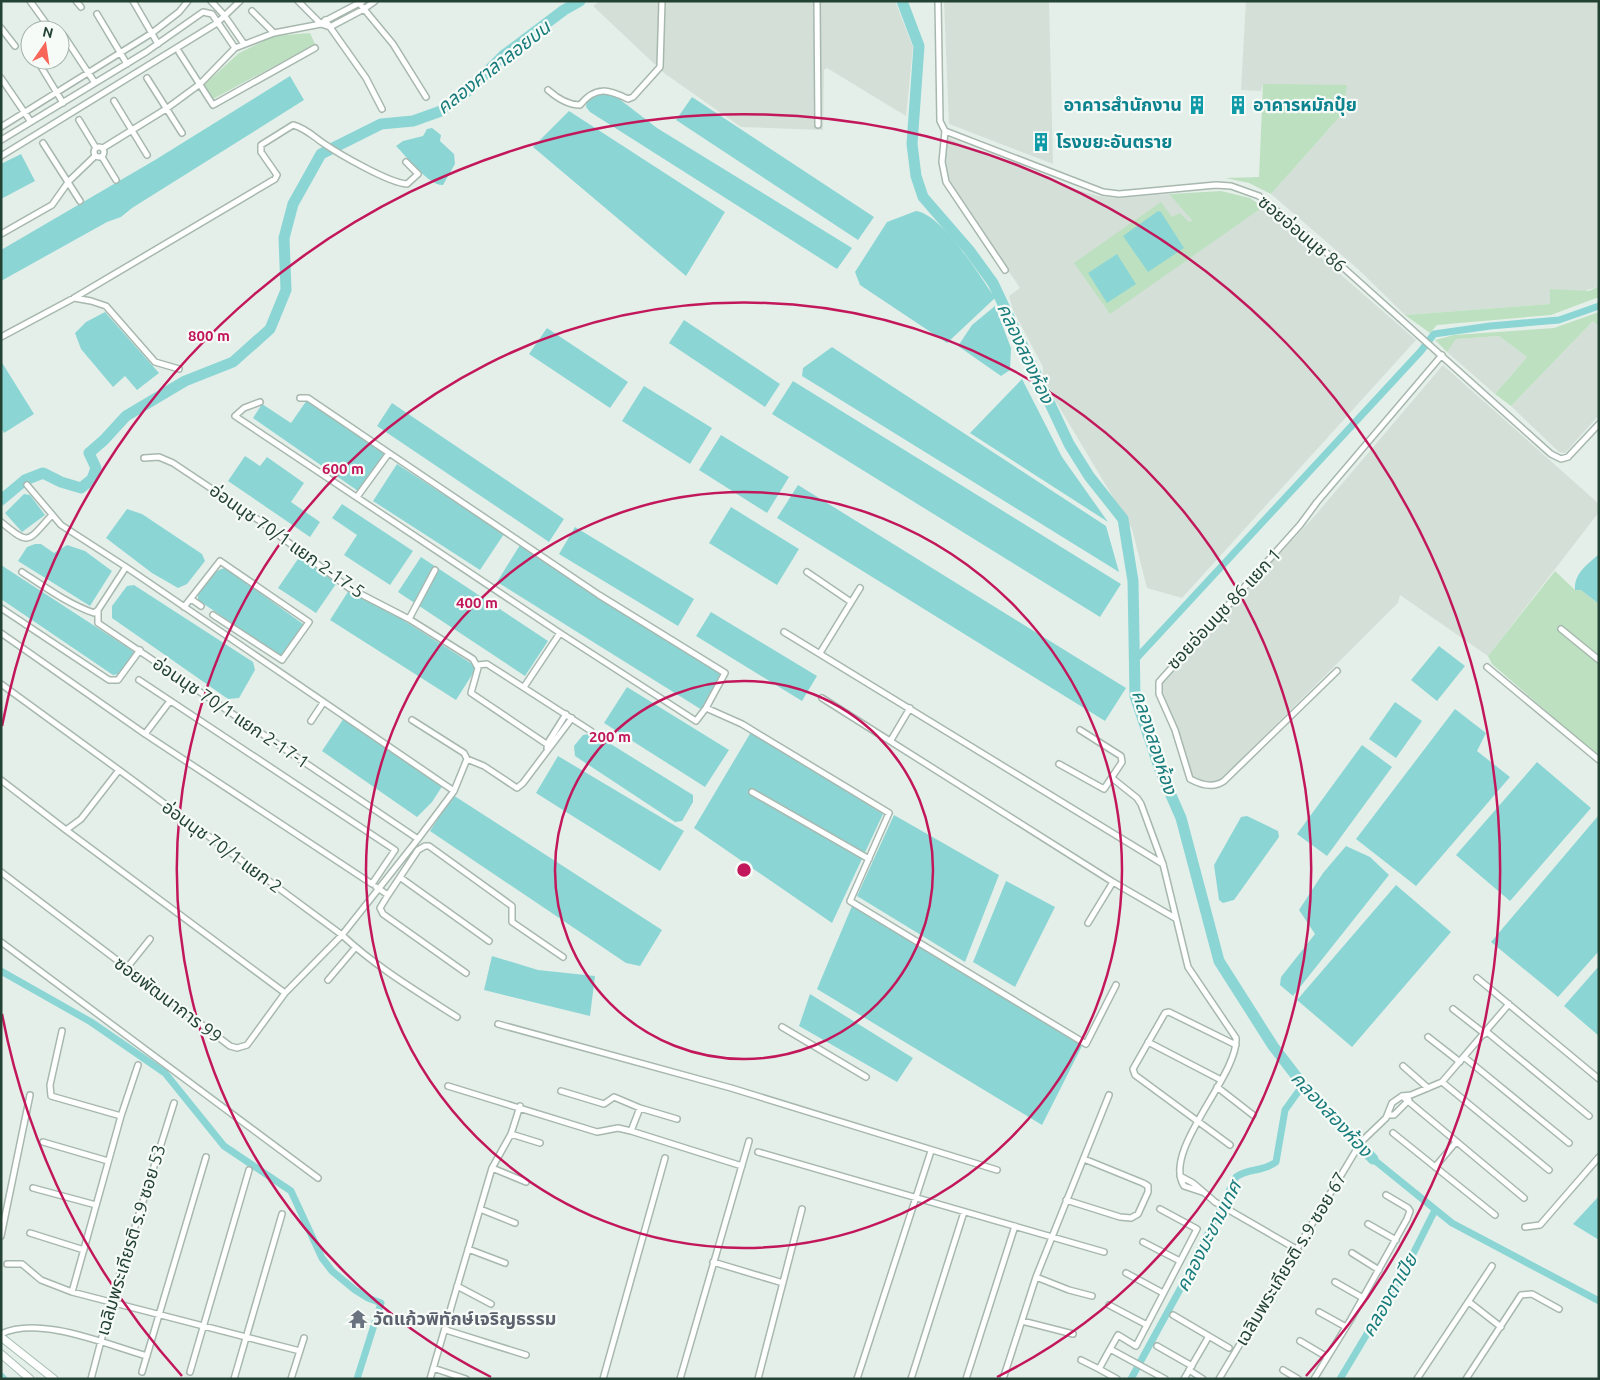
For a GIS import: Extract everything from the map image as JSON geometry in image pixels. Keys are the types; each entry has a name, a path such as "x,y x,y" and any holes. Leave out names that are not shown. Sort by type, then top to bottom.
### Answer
{"main road":[{"path":"1,1335 54,1379"},
{"path":"1,1354 29,1378"}],"street":[{"path":"30,1 44,20"},
{"path":"76,1 81,7"},
{"path":"133,1 158,44"},
{"path":"211,1 224,15 244,44"},
{"path":"1,156 217,23 240,1"},
{"path":"298,1 330,26 366,78 382,109"},
{"path":"330,26 364,9 375,1"},
{"path":"548,90 558,98 574,105 580,105 585,99 601,91 610,90 628,99 660,67 662,1"},
{"path":"817,1 818,125"},
{"path":"938,1 940,121 945,131 942,162 946,182 1005,270"},
{"path":"96,148 102,148 166,109 200,84 236,48 274,33 323,22 361,2 364,9 393,44 426,97"},
{"path":"1,127 152,33 184,3"},
{"path":"252,11 274,33"},
{"path":"1,140 127,64 203,12 212,14 236,48"},
{"path":"97,14 127,64"},
{"path":"1,28 15,46"},
{"path":"70,46 95,84"},
{"path":"179,52 210,103 216,104 315,48"},
{"path":"43,70 62,103"},
{"path":"1,78 31,122"},
{"path":"147,78 182,133"},
{"path":"114,101 147,155"},
{"path":"79,120 96,148 95,156"},
{"path":"1,337 74,298 274,179 277,175 260,152 261,145 293,125 302,127 324,144 374,172 401,184 407,184 418,174 406,162"},
{"name":"ซอยอ่อนนุช 86","path":"945,131 1103,192 1118,194 1216,185 1231,186 1248,191 1259,196 1307,237 1556,457 1568,457 1599,424"},
{"path":"43,143 80,201"},
{"path":"102,148 104,153 102,156 116,180"},
{"path":"1,234 52,205 69,181 95,156 102,156"},
{"path":"74,298 91,300 106,306 156,362 180,369"},
{"name":"ซอยอ่อนนุช 86 แยก 1","path":"1337,671 1224,781 1217,786 1208,786 1190,779 1175,730 1159,694 1159,682 1300,525 1317,502 1442,355"},
{"path":"260,402 244,408 235,416 560,633 696,721 706,708 725,673 599,596 308,398 300,398"},
{"path":"357,497 389,453"},
{"name":"อ่อนนุช 70/1 แยก 2-17-5","path":"144,458 159,457 181,468 260,521 349,588 409,619 473,659 478,665 487,664 592,731"},
{"path":"27,485 51,516 61,525 126,567 322,703 454,791"},
{"path":"1,522 21,538 26,539 32,537 51,516"},
{"path":"184,607 220,561 309,622 282,660 212,615"},
{"path":"22,572 94,613 98,610 126,567"},
{"path":"409,619 435,570"},
{"path":"806,572 851,602"},
{"path":"820,653 860,588"},
{"path":"191,599 201,606"},
{"path":"1,608 109,680 118,680 140,650"},
{"name":"อ่อนนุช 70/1 แยก 2-17-1","path":"98,610 98,623 418,839"},
{"path":"1561,629 1599,660"},
{"path":"784,632 1163,864"},
{"path":"1,633 145,734 388,895"},
{"path":"524,688 560,633"},
{"path":"478,665 471,693 547,748"},
{"path":"1487,667 1599,760"},
{"path":"138,680 395,850 372,884"},
{"name":"อ่อนนุช 70/1 แยก 2","path":"1,684 342,935 355,948 409,987 457,1017"},
{"path":"822,698 1113,882 1175,918"},
{"path":"145,734 170,701"},
{"path":"311,721 322,703"},
{"path":"706,708 742,724 889,812 850,901 1086,1044 1116,985"},
{"path":"891,740 910,708"},
{"path":"412,720 464,753 467,759 484,766 516,788 524,784 566,714"},
{"path":"547,748 556,742 572,718"},
{"path":"1059,764 1101,788 1107,786 1122,762 1121,756 1080,730"},
{"name":"ซอยพัฒนาการ 99","path":"1,872 126,969 230,1046 237,1048 246,1045 285,993 342,935 454,791 467,759"},
{"path":"66,830 81,819 118,770"},
{"path":"1112,778 1142,804 1163,864 1188,968 1233,1033 1236,1045 1221,1080 1198,1120 1180,1160 1178,1170 1180,1176 1192,1182 1215,1202 1298,1250"},
{"path":"1,780 285,993"},
{"path":"752,792 869,860"},
{"path":"466,973 383,914 380,908 421,847 429,846 512,906 512,922 563,957"},
{"path":"401,878 489,941"},
{"path":"1088,923 1113,882"},
{"path":"126,969 150,939"},
{"path":"1,942 318,1178"},
{"path":"328,980 355,948"},
{"path":"1477,978 1599,1079"},
{"path":"1387,1117 1392,1103 1402,1096 1412,1095 1442,1082 1509,1004"},
{"path":"1453,1008 1589,1116"},
{"path":"1230,1145 1135,1075 1133,1069 1165,1013 1169,1012 1236,1045"},
{"path":"498,1024 731,1088 997,1170"},
{"path":"782,1027 866,1077"},
{"path":"62,1031 50,1085 51,1096 121,1116"},
{"path":"1428,1037 1460,1062"},
{"path":"1148,1042 1221,1080"},
{"path":"1464,1057 1569,1143"},
{"path":"72,1292 121,1116 138,1065"},
{"path":"1403,1066 1428,1088"},
{"path":"1442,1082 1549,1170"},
{"path":"448,1086 520,1106 596,1132 618,1128 631,1131 742,1166"},
{"path":"1217,1087 1253,1115"},
{"path":"560,1091 601,1104 614,1097 640,1108 676,1119"},
{"path":"1,1236 30,1095"},
{"path":"1003,1379 1036,1277 1109,1095"},
{"path":"1387,1117 1394,1115 1408,1102 1412,1095"},
{"path":"1402,1096 1524,1198"},
{"name":"เฉลิมพระเกียรติ ร.9 ซอย 53","path":"91,1378 111,1302 174,1103"},
{"path":"430,1379 446,1330 492,1168 511,1134 520,1106"},
{"path":"631,1131 640,1108"},
{"name":"เฉลิมพระเกียรติ ร.9 ซอย 67","path":"1219,1379 1298,1250 1350,1159 1361,1142 1387,1117"},
{"path":"1393,1133 1495,1215"},
{"path":"511,1134 540,1143"},
{"path":"680,1379 749,1141"},
{"path":"43,1142 108,1161"},
{"path":"1435,1167 1456,1142"},
{"path":"858,1379 931,1151"},
{"path":"758,1152 1104,1252"},
{"path":"142,1372 206,1157"},
{"path":"1525,1227 1540,1224 1599,1157"},
{"path":"603,1379 665,1158"},
{"path":"1066,1200 1120,1217 1131,1218 1138,1214 1148,1192 1148,1186 1143,1183 1084,1159"},
{"path":"492,1168 526,1182"},
{"path":"190,1372 249,1170"},
{"path":"33,1188 96,1205"},
{"path":"1314,1379 1379,1270 1410,1211 1386,1195"},
{"path":"480,1209 515,1223"},
{"path":"758,1379 802,1209"},
{"path":"1099,1369 1118,1335 1136,1346 1196,1229 1160,1209"},
{"path":"911,1379 964,1212"},
{"path":"234,1379 282,1214"},
{"path":"1368,1224 1396,1240"},
{"path":"966,1379 1015,1226"},
{"path":"30,1233 84,1250"},
{"path":"1143,1242 1180,1261"},
{"path":"468,1249 505,1262"},
{"path":"1352,1253 1379,1270"},
{"path":"713,1262 783,1283"},
{"path":"7,1264 22,1264 40,1280 72,1292 300,1351"},
{"path":"1417,1379 1492,1266"},
{"path":"1126,1273 1163,1293"},
{"path":"1036,1277 1069,1290 1092,1296"},
{"path":"1335,1282 1363,1298"},
{"path":"457,1286 491,1304"},
{"path":"1466,1379 1521,1295 1526,1293 1560,1309"},
{"path":"1469,1302 1501,1327"},
{"path":"1109,1305 1147,1325"},
{"path":"1319,1312 1346,1327"},
{"path":"1173,1314 1229,1348"},
{"path":"1022,1321 1073,1334"},
{"path":"1,1335 16,1328 29,1328 100,1342 147,1356"},
{"path":"446,1330 526,1355"},
{"path":"1184,1379 1209,1336"},
{"path":"291,1379 304,1338"},
{"path":"1300,1341 1327,1357"},
{"path":"1157,1346 1203,1379"},
{"path":"1110,1349 1163,1378"},
{"path":"1081,1360 1117,1379"},
{"path":"433,1368 466,1379"},
{"path":"1283,1370 1298,1379"}],"shaded area":[{"path":"600,1 895,1 913,47 906,116 827,68 824,70 823,130 741,127 664,73 593,6"},
{"path":"944,1 1049,1 1053,164 949,124"},
{"path":"1246,1 1599,1 1599,286 1550,304 1405,315 1359,270 1271,194 1343,113 1263,84 1261,91 1241,90"},
{"path":"946,137 1070,188 1098,196 1115,198 1169,194 1193,219 1181,228 1198,252 1263,207 1416,340 1182,598 1147,588 1132,529 1043,380 1043,367 1013,310 1009,296 1020,288 949,182 946,167"},
{"path":"1593,321 1599,326 1599,415 1565,453 1559,452 1511,406"},
{"path":"1499,336 1527,357 1495,394 1447,352 1455,339"},
{"path":"1443,365 1599,504 1599,512 1488,656 1400,595 1398,603 1218,782 1206,782 1193,777 1162,693 1161,685 1164,678 1312,519"}],"green space":[{"path":"310,33 315,44 213,99 203,86 239,53 274,36"},
{"path":"1263,84 1347,85 1343,113 1271,194 1249,183 1225,178 1259,177"},
{"path":"1221,191 1250,198 1263,207 1110,314 1074,263 1161,202 1172,217 1180,213 1189,222 1192,220 1169,194"},
{"path":"1599,286 1599,297 1551,315 1437,325 1430,333 1405,315 1550,304 1550,289 1589,291"},
{"path":"1599,312 1599,326 1593,321 1511,406 1495,394 1527,357 1499,336 1456,339 1447,352 1435,340 1454,335 1554,328"},
{"path":"1555,571 1575,590 1581,590 1599,604 1599,757 1492,664 1488,656"}],"water":[{"path":"290,76 304,100 132,208 121,217 107,222 1,281 1,250 155,160"},
{"path":"605,88 657,128 852,248 837,269 590,112 586,107 587,100 599,89"},
{"path":"692,97 874,217 858,240 676,120"},
{"path":"569,111 725,212 686,276 533,147"},
{"path":"432,128 441,135 440,141 454,154 455,164 443,185 431,181 396,146 403,141 423,136 427,129"},
{"path":"21,154 35,181 1,199 1,164"},
{"path":"916,211 937,223 960,247 995,298 947,343 860,285 855,272 887,222"},
{"path":"1158,211 1161,212 1184,248 1148,272 1123,236"},
{"path":"1117,254 1136,284 1107,303 1088,273"},
{"path":"995,306 1011,348 1010,370 1001,376 958,346 972,325"},
{"path":"105,312 159,373 137,390 125,376 113,387 81,349 75,333 86,322"},
{"path":"684,320 780,384 765,407 669,343"},
{"path":"547,328 628,382 610,408 529,354"},
{"path":"832,347 1106,526 1119,572 802,376 803,368"},
{"path":"1,361 34,414 4,433 1,428"},
{"path":"1022,379 1062,457 1108,522 970,433"},
{"path":"793,381 1121,584 1100,617 772,414"},
{"path":"644,386 712,428 690,464 622,421"},
{"path":"307,400 384,454 358,491 253,418 262,404 291,423"},
{"path":"392,403 564,519 549,542 377,426"},
{"path":"721,435 789,477 767,513 699,470"},
{"path":"245,456 260,466 267,457 304,483 291,502 320,522 310,537 228,481"},
{"path":"397,464 504,534 480,570 373,501"},
{"path":"798,485 1126,688 1105,721 777,518"},
{"path":"24,494 30,495 45,515 22,532 5,513"},
{"path":"342,504 413,551 390,585 344,555 357,535 332,518"},
{"path":"731,507 799,549 777,585 709,543"},
{"path":"127,509 142,514 202,554 205,561 187,584 178,588 152,573 106,538"},
{"path":"575,527 694,599 678,626 559,554"},
{"path":"41,544 54,553 67,545 85,551 112,571 90,606 18,561 27,547"},
{"path":"520,545 725,673 702,710 497,582"},
{"path":"1599,554 1599,604 1581,590 1575,590 1575,584 1579,574"},
{"path":"300,556 338,581 316,613 278,588"},
{"path":"421,557 548,641 525,676 398,592"},
{"path":"1,565 133,651 134,656 120,674 113,675 1,599"},
{"path":"225,568 303,624 303,629 285,655 280,656 198,600 200,590 207,580 216,572"},
{"path":"134,585 253,662 255,670 239,698 228,699 112,618 112,606 127,586"},
{"path":"351,587 477,667 456,700 330,620"},
{"path":"711,612 817,676 802,701 696,636"},
{"path":"1439,646 1465,666 1437,701 1411,680"},
{"path":"627,687 729,750 705,787 604,723"},
{"path":"1395,702 1422,721 1396,758 1369,739"},
{"path":"1455,709 1486,733 1477,751 1510,777 1416,886 1356,839"},
{"path":"344,718 443,785 432,802 417,817 322,751"},
{"path":"751,732 883,814 832,923 694,828"},
{"path":"593,733 693,795 693,802 682,821 675,822 575,756 574,746 583,735"},
{"path":"1362,745 1392,767 1327,856 1297,834"},
{"path":"558,756 684,831 660,871 536,793"},
{"path":"1537,762 1591,808 1510,901 1456,855"},
{"path":"453,795 662,930 640,966 626,963 430,831"},
{"path":"894,815 999,875 965,962 857,896"},
{"path":"1247,816 1278,831 1279,837 1234,900 1223,903 1219,900 1214,865 1241,817"},
{"path":"1598,816 1599,951 1558,997 1491,942"},
{"path":"1346,846 1370,857 1389,875 1293,996 1280,985 1281,977 1315,934 1299,910 1323,873"},
{"path":"1006,881 1055,907 1015,987 973,962"},
{"path":"1396,885 1451,932 1352,1047 1297,1000"},
{"path":"852,906 1083,1044 1042,1125 817,989"},
{"path":"492,956 538,970 595,976 590,1016 484,990"},
{"path":"1599,966 1599,1036 1564,1006"},
{"path":"810,994 913,1058 897,1082 799,1026"},
{"path":"1599,1196 1599,1240 1573,1224"}],"waterway":[{"name":"คลองศาลาลอยบน","path":"1,500 25,480 43,473 61,482 81,488 92,479 96,468 89,453 126,416 185,381 233,362 270,329 286,290 284,238 293,204 321,154 381,124 413,121 441,111 469,90 504,55 564,10 580,1"},
{"name":"คลองสองห้อง","path":"902,1 919,46 912,144 916,176 923,197 969,250 993,283 1069,444 1089,476 1123,519 1133,581 1135,696 1160,770 1181,818 1219,961 1273,1046 1303,1085 1373,1159"},
{"path":"1133,662 1421,351 1434,334 1490,326 1559,320 1599,306"},
{"path":"1,971 91,1022 165,1073 224,1146 291,1191 322,1258 332,1271 355,1290 381,1303 357,1379"},
{"name":"คลองมะขามเทศ","path":"1131,1379 1184,1282 1236,1177 1245,1172 1266,1167 1276,1162 1285,1110 1303,1085"},
{"name":"คลองสองห้อง","path":"1373,1159 1452,1223 1599,1301"},
{"name":"คลองตาเปีย","path":"1340,1379 1404,1272 1435,1210"},
{"name":"คลองมะขามเทศ","path":"1,1376 4,1379"}],"place":[{"name":"อาคารสำนักงาน","path":"1197,105"},
{"name":"อาคารหมักปุ๋ย","path":"1238,105"},
{"name":"โรงขยะอันตราย","path":"1041,142"},
{"name":"วัดแก้วพิทักษ์เจริญธรรม","path":"358,1319"}]}
